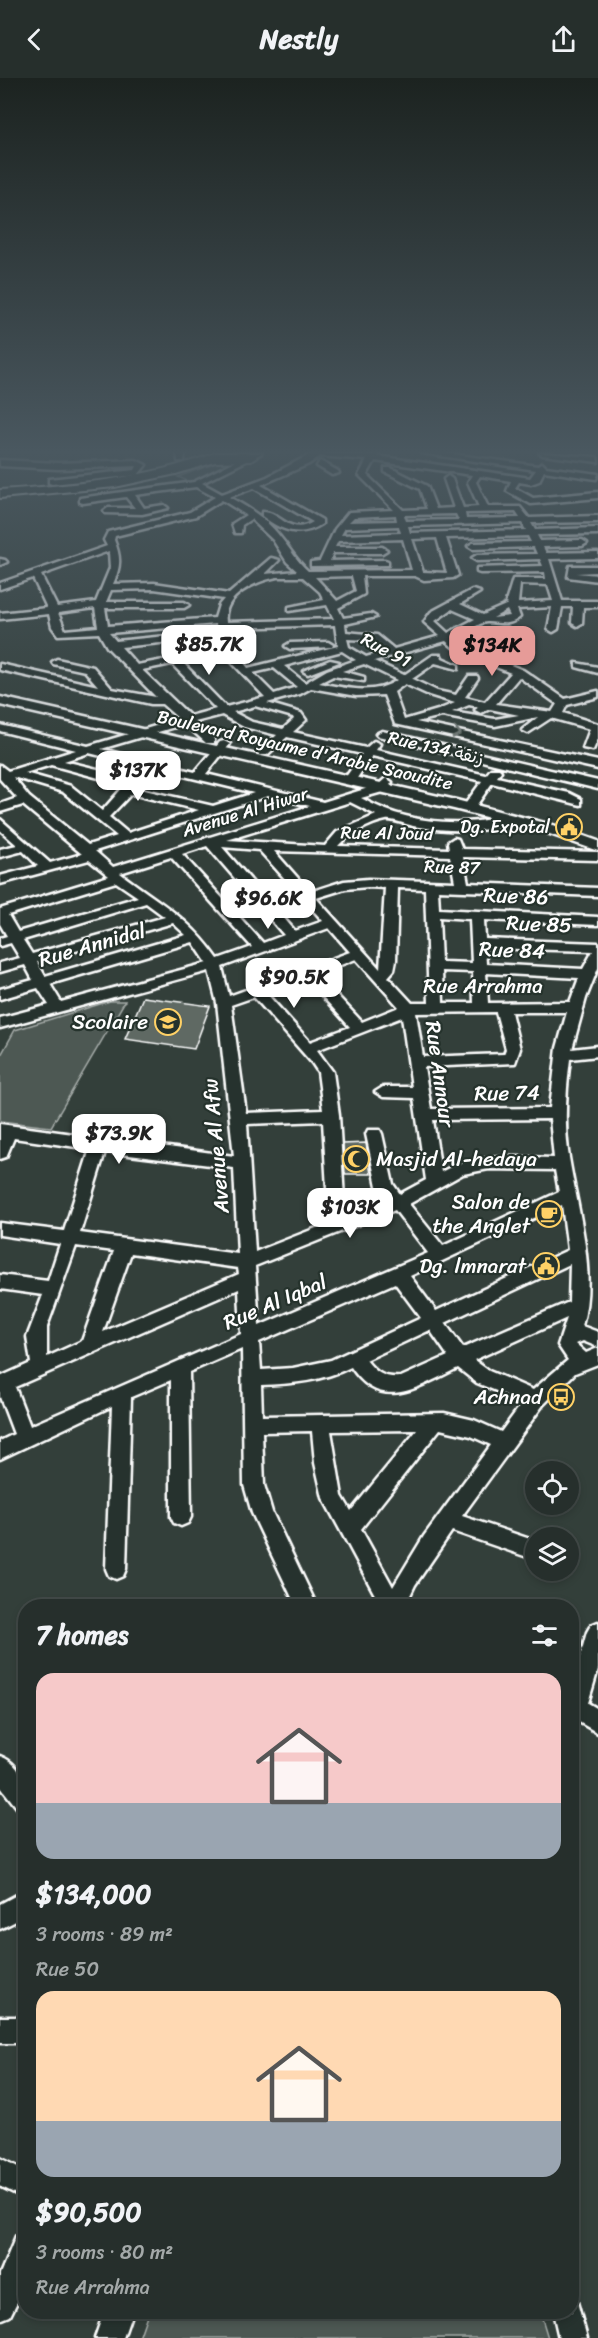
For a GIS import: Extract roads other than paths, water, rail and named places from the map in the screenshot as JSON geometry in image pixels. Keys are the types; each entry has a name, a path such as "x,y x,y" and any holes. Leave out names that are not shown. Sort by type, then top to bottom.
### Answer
{"main road":[{"name":"Boulevard Royaume d'Arabie Saoudite","path":"0,693 151,731"},
{"name":"Boulevard Royaume d'Arabie Saoudite","path":"0,701 218,745 352,777 550,829 598,846"},
{"name":"Boulevard Royaume d'Arabie Saoudite","path":"218,745 263,753 352,777"},
{"name":"Boulevard Royaume d'Arabie Saoudite","path":"384,785 562,825 598,838"}],"street":[{"path":"0,586 80,558"},
{"path":"115,558 116,564 100,605 103,630 111,645 166,700 218,745 198,776"},
{"name":"Rue 91","path":"288,558 312,578 338,625 360,658 452,703 556,715 597,728"},
{"path":"324,564 326,558"},
{"path":"384,558 387,573"},
{"path":"413,558 417,571 424,577 453,573 448,558"},
{"path":"477,558 481,572 551,568 573,568 571,574 597,572 577,623"},
{"path":"544,558 551,568 553,587 562,603"},
{"path":"273,699 244,672 228,651 221,627 224,605 274,560"},
{"path":"295,565 385,563"},
{"path":"253,579 277,574 312,578 417,571"},
{"path":"35,574 52,604 57,627 62,633 103,630 338,625"},
{"path":"244,672 297,660 338,625 361,592 357,576"},
{"path":"0,577 18,580"},
{"path":"288,583 312,578"},
{"path":"513,606 511,602 516,581 553,587 588,599"},
{"path":"106,586 154,586 231,597"},
{"path":"475,592 428,620 452,634 482,635"},
{"path":"553,628 567,592"},
{"path":"308,671 391,652 452,634 480,618 513,606 588,599"},
{"path":"0,616 52,604"},
{"path":"0,605 184,605"},
{"path":"453,605 480,618"},
{"path":"293,609 373,637 391,652"},
{"path":"290,646 361,612"},
{"path":"274,632 338,625 371,617"},
{"path":"468,625 510,627"},
{"path":"111,645 221,627"},
{"path":"452,634 459,648 519,672 563,703"},
{"path":"408,647 454,667"},
{"path":"271,666 305,687 356,693 388,691 436,658 447,656 459,648"},
{"path":"135,668 228,651"},
{"path":"5,772 273,699 305,687 360,658"},
{"path":"297,660 308,671"},
{"name":"Rue 134 زنقة","path":"175,661 224,711 248,725 570,797 577,802"},
{"path":"57,662 90,669 109,692"},
{"path":"580,665 598,670"},
{"path":"271,666 305,687 354,704"},
{"path":"0,667 151,701 166,700"},
{"path":"305,687 308,671"},
{"path":"331,672 360,679"},
{"path":"464,720 488,706 502,686 519,672"},
{"path":"352,777 387,727 399,722 418,719 452,703 473,678"},
{"path":"388,691 399,722"},
{"path":"528,730 556,715 563,703 598,694"},
{"path":"417,702 418,719"},
{"path":"256,703 297,715 299,722 263,753"},
{"path":"452,703 464,720"},
{"path":"464,720 505,721 532,713"},
{"path":"399,722 598,765"},
{"path":"0,728 324,806"},
{"path":"589,748 597,728"},
{"path":"382,734 598,785"},
{"path":"27,735 47,762 210,809"},
{"path":"472,803 514,746"},
{"path":"103,817 153,764"},
{"path":"5,772 62,787 125,836"},
{"name":"Avenue Al Afw","path":"5,772 26,800 115,874 176,918 196,937 215,965 224,1003 239,1119 248,1270 252,1462 257,1499 304,1599"},
{"name":"Avenue Al Hiwar","path":"0,913 174,853 352,798 384,785"},
{"path":"0,880 47,867 125,836 267,792"},
{"path":"352,798 385,816 450,827 502,824 510,819"},
{"path":"0,808 26,800"},
{"path":"328,850 341,835 385,816"},
{"path":"450,827 462,885"},
{"path":"2,828 47,867"},
{"path":"211,842 294,938"},
{"name":"Rue Al Joud","path":"211,842 264,848 598,856"},
{"path":"0,853 25,847"},
{"name":"Rue Annour","path":"264,848 408,1008 434,1182"},
{"path":"174,853 261,949"},
{"path":"381,976 388,967 389,960 392,883"},
{"name":"Rue 87","path":"307,897 344,885 392,883 598,892"},
{"path":"432,884 436,1006"},
{"path":"0,942 149,898"},
{"path":"0,913 57,1007"},
{"name":"Rue 86","path":"433,913 598,921"},
{"path":"477,916 481,1007"},
{"path":"0,968 176,918"},
{"path":"1,1027 57,1007 215,965 332,923"},
{"name":"Rue Annidal","path":"0,994 196,937"},
{"name":"Rue 85","path":"478,943 598,947"},
{"path":"224,1003 360,953"},
{"path":"397,1599 408,1578 448,1521 536,1399 581,1342 578,1253 567,1195 556,1113 565,1055 576,1007 598,954"},
{"name":"Rue 84","path":"434,966 589,974"},
{"path":"309,973 359,1028"},
{"path":"257,992 307,1048 325,1072 332,1115 332,1162 338,1225"},
{"name":"Rue Arrahma","path":"307,1048 408,1008 436,1006 576,1007"},
{"path":"416,1062 510,1059 513,1049 502,1007"},
{"path":"565,1055 598,1051"},
{"path":"383,1092 419,1093"},
{"name":"Rue 74","path":"423,1115 556,1113"},
{"path":"239,1119 332,1115"},
{"path":"0,1153 5,1130 99,1145 242,1162"},
{"path":"374,1134 385,1186 440,1255"},
{"path":"41,1366 36,1356 35,1337 72,1238 99,1145"},
{"path":"25,1437 2,1384 90,1345 338,1225 397,1203 434,1182 473,1165 521,1162 563,1164"},
{"name":"Rue Al Iqbal","path":"0,1450 250,1336 440,1255 567,1195"},
{"path":"0,1229 125,1245 248,1270"},
{"path":"90,1345 125,1245"},
{"path":"252,1378 314,1373 355,1358 578,1253"},
{"path":"398,1273 461,1360 483,1377 536,1399"},
{"path":"0,1282 54,1289"},
{"path":"355,1358 374,1383 389,1387 419,1380 522,1329 581,1342"},
{"path":"180,1368 181,1517"},
{"path":"116,1569 122,1394"},
{"path":"252,1424 435,1421 474,1428 506,1443"},
{"path":"348,1529 435,1421"},
{"path":"321,1424 330,1489 348,1529 389,1599"},
{"path":"448,1521 525,1547"},
{"path":"579,1691 598,1632"},
{"path":"579,1710 598,1722"},
{"path":"0,1767 18,1791"},
{"path":"0,1917 18,1907"},
{"path":"0,2030 18,2030"},
{"path":"0,2171 18,2181"},
{"path":"0,2306 18,2271"},
{"path":"569,2319 573,2338"}],"place":[{"name":"Dg. Expotal","path":"569,827"},
{"name":"Scolaire","path":"168,1022"},
{"name":"Masjid Al-hedaya","path":"356,1159"},
{"name":"Salon de the Anglet","path":"549,1214"},
{"name":"Dg. lmnarat","path":"546,1266"},
{"name":"Achnad","path":"561,1397"}]}
